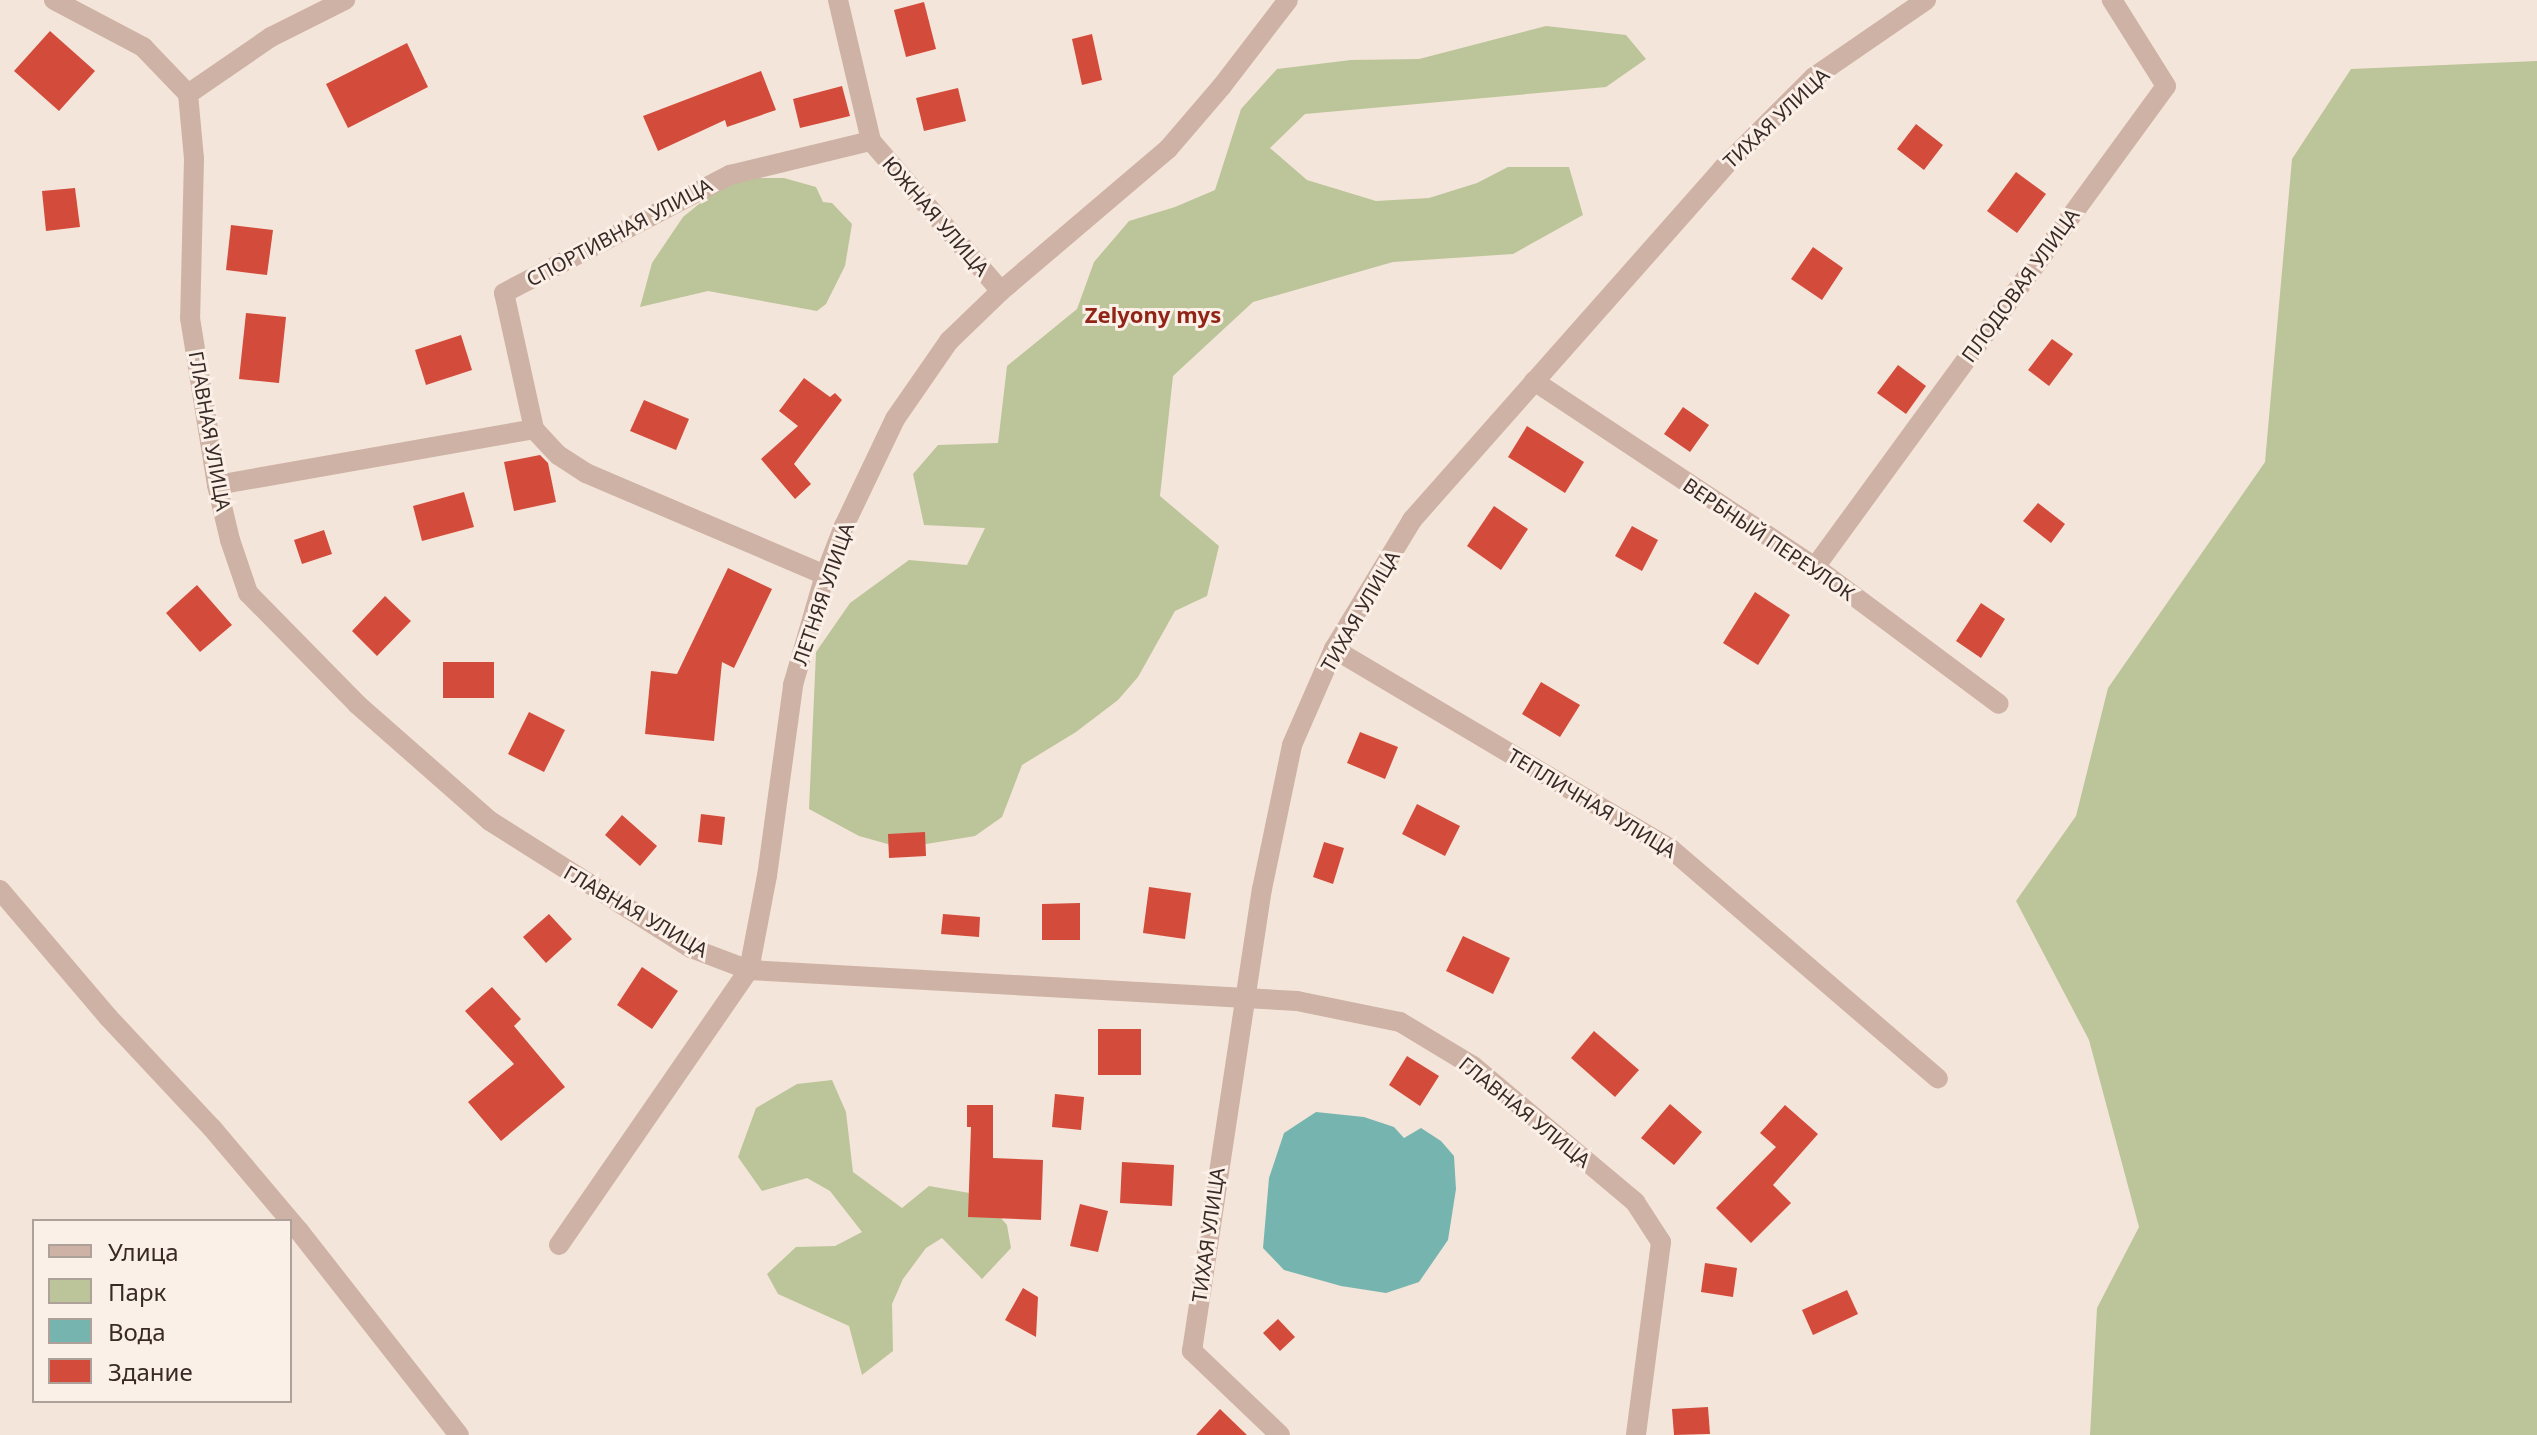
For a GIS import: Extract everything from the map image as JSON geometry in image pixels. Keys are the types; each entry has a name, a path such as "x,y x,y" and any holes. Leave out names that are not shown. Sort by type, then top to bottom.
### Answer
{"street":[{"path":"54,0 143,47 188,94 271,37 345,0"},
{"name":"ЮЖНАЯ УЛИЦА","path":"838,0 871,141 1001,291"},
{"name":"ЛЕТНЯЯ УЛИЦА","path":"559,1245 749,970 767,876 793,685 825,575 844,526 895,419 949,341 1001,291 1168,149 1222,86 1288,0"},
{"name":"ТИХАЯ УЛИЦА","path":"1280,1435 1192,1351 1262,889 1292,745 1334,649 1412,520 1722,169 1814,77 1926,0"},
{"name":"ПЛОДОВАЯ УЛИЦА","path":"1815,567 2166,86 2112,0"},
{"name":"ГЛАВНАЯ УЛИЦА","path":"188,94 194,159 190,318 217,485 248,593 358,705 490,821 691,948 749,970 1297,1001 1400,1022 1473,1066 1635,1202 1661,1242 1636,1435"},
{"name":"СПОРТИВНАЯ УЛИЦА","path":"534,429 504,293 730,175 871,141"},
{"name":"ВЕРБНЫЙ ПЕРЕУЛОК","path":"1534,381 1815,567 1999,704"},
{"path":"217,485 534,429 558,455 586,473 825,575"},
{"name":"ТЕПЛИЧНАЯ УЛИЦА","path":"1334,649 1671,849 1938,1079"},
{"path":"0,890 287,1219"},
{"path":"292,1225 459,1435"}],"green space":[{"path":"1546,26 1626,35 1646,59 1606,87 1305,114 1270,148 1307,180 1376,201 1429,198 1477,183 1508,167 1569,167 1583,215 1513,254 1393,262 1253,302 1173,376 1160,496 1219,546 1207,596 1175,611 1138,677 1118,700 1076,732 1022,765 1002,817 975,836 902,848 859,836 809,809 816,652 850,603 909,560 967,565 985,528 924,525 913,474 938,445 998,443 1007,366 1077,309 1094,262 1129,221 1175,207 1215,190 1241,109 1277,69 1351,60 1419,59"},
{"path":"2537,61 2537,1435 2090,1435 2097,1308 2139,1227 2089,1040 2016,901 2076,816 2108,688 2265,462 2292,159 2351,69"},
{"path":"744,178 784,178 816,187 823,202 832,203 852,224 845,266 826,304 817,311 708,291 640,307 652,263 683,217 715,191"},
{"path":"832,1080 846,1112 853,1172 902,1208 929,1186 981,1195 1007,1225 1011,1248 982,1279 942,1238 926,1248 903,1279 892,1304 893,1351 862,1375 849,1326 778,1294 767,1274 796,1247 835,1246 862,1232 830,1191 807,1178 762,1191 738,1157 756,1108 797,1084"}],"water":[{"path":"1316,1112 1364,1117 1394,1127 1404,1138 1421,1128 1441,1141 1454,1156 1456,1189 1448,1240 1419,1282 1386,1293 1341,1286 1284,1270 1263,1248 1269,1178 1284,1133"}],"building":[{"path":"924,2 936,49 906,57 894,10"},
{"path":"50,31 95,71 59,111 14,71"},
{"path":"1092,34 1102,80 1082,85 1072,39"},
{"path":"407,43 428,87 348,128 326,84"},
{"path":"761,71 776,110 727,127 725,120 658,151 643,116"},
{"path":"842,86 850,116 800,128 793,99"},
{"path":"958,88 966,121 924,131 916,98"},
{"path":"1916,124 1943,145 1924,170 1897,149"},
{"path":"2016,172 2046,194 2017,233 1987,211"},
{"path":"75,188 80,227 46,231 42,191"},
{"path":"231,225 273,230 267,275 226,270"},
{"path":"1813,247 1843,268 1822,300 1791,279"},
{"path":"246,313 286,317 279,383 239,379"},
{"path":"461,335 472,370 426,385 415,350"},
{"path":"2052,339 2073,354 2049,386 2028,370"},
{"path":"1898,365 1926,386 1906,414 1877,393"},
{"path":"804,378 830,397 835,393 842,400 794,464 811,484 795,499 761,459 798,426 779,411"},
{"path":"644,400 689,419 676,450 630,431"},
{"path":"1683,407 1709,425 1690,452 1664,434"},
{"path":"1527,426 1584,462 1565,493 1508,457"},
{"path":"540,455 548,463 556,502 514,511 504,462"},
{"path":"464,492 474,527 422,541 413,506"},
{"path":"2038,503 2065,524 2051,543 2023,521"},
{"path":"1494,506 1528,529 1501,570 1467,546"},
{"path":"1632,526 1658,540 1642,571 1615,556"},
{"path":"324,530 332,554 302,564 294,540"},
{"path":"728,568 772,589 734,668 722,662 714,741 645,734 651,671 677,674"},
{"path":"197,585 232,625 200,652 166,613"},
{"path":"1755,592 1790,615 1758,665 1723,643"},
{"path":"385,596 411,621 377,656 352,631"},
{"path":"1981,603 2005,619 1981,658 1956,641"},
{"path":"443,662 494,662 494,698 443,698"},
{"path":"1541,682 1580,705 1560,737 1522,714"},
{"path":"529,712 565,730 544,772 508,754"},
{"path":"1360,732 1398,747 1385,779 1347,763"},
{"path":"1417,804 1460,826 1445,856 1402,834"},
{"path":"701,814 725,817 722,845 698,842"},
{"path":"622,815 657,846 640,866 605,835"},
{"path":"925,832 926,856 889,858 888,834"},
{"path":"1324,842 1344,848 1333,884 1313,877"},
{"path":"1149,887 1191,893 1185,939 1143,933"},
{"path":"1080,903 1080,940 1042,940 1042,904"},
{"path":"549,914 572,939 546,963 523,937"},
{"path":"943,914 980,917 979,937 941,934"},
{"path":"1463,936 1510,958 1493,994 1446,971"},
{"path":"642,967 678,991 652,1029 617,1005"},
{"path":"492,987 521,1019 514,1026 565,1087 501,1141 468,1102 514,1064 465,1011"},
{"path":"1098,1029 1141,1029 1141,1075 1098,1075"},
{"path":"1594,1031 1639,1070 1615,1097 1571,1058"},
{"path":"1407,1056 1439,1076 1420,1106 1389,1085"},
{"path":"1055,1094 1084,1097 1081,1130 1052,1127"},
{"path":"1670,1104 1702,1132 1674,1165 1641,1138"},
{"path":"967,1105 993,1105 993,1158 1043,1160 1041,1220 968,1217 971,1127 967,1127"},
{"path":"1785,1105 1818,1134 1773,1185 1791,1203 1751,1243 1716,1208 1776,1147 1760,1133"},
{"path":"1122,1162 1174,1165 1172,1206 1120,1203"},
{"path":"1080,1204 1108,1211 1098,1252 1070,1246"},
{"path":"1705,1263 1737,1268 1733,1297 1701,1292"},
{"path":"1023,1288 1038,1297 1036,1337 1005,1320"},
{"path":"1847,1290 1858,1314 1813,1335 1802,1310"},
{"path":"1278,1319 1295,1337 1280,1351 1263,1333"},
{"path":"1708,1407 1710,1434 1674,1435 1672,1409"},
{"path":"1220,1409 1247,1435 1196,1435"}],"district":[{"name":"Zelyony mys","path":"1153,315"}]}
